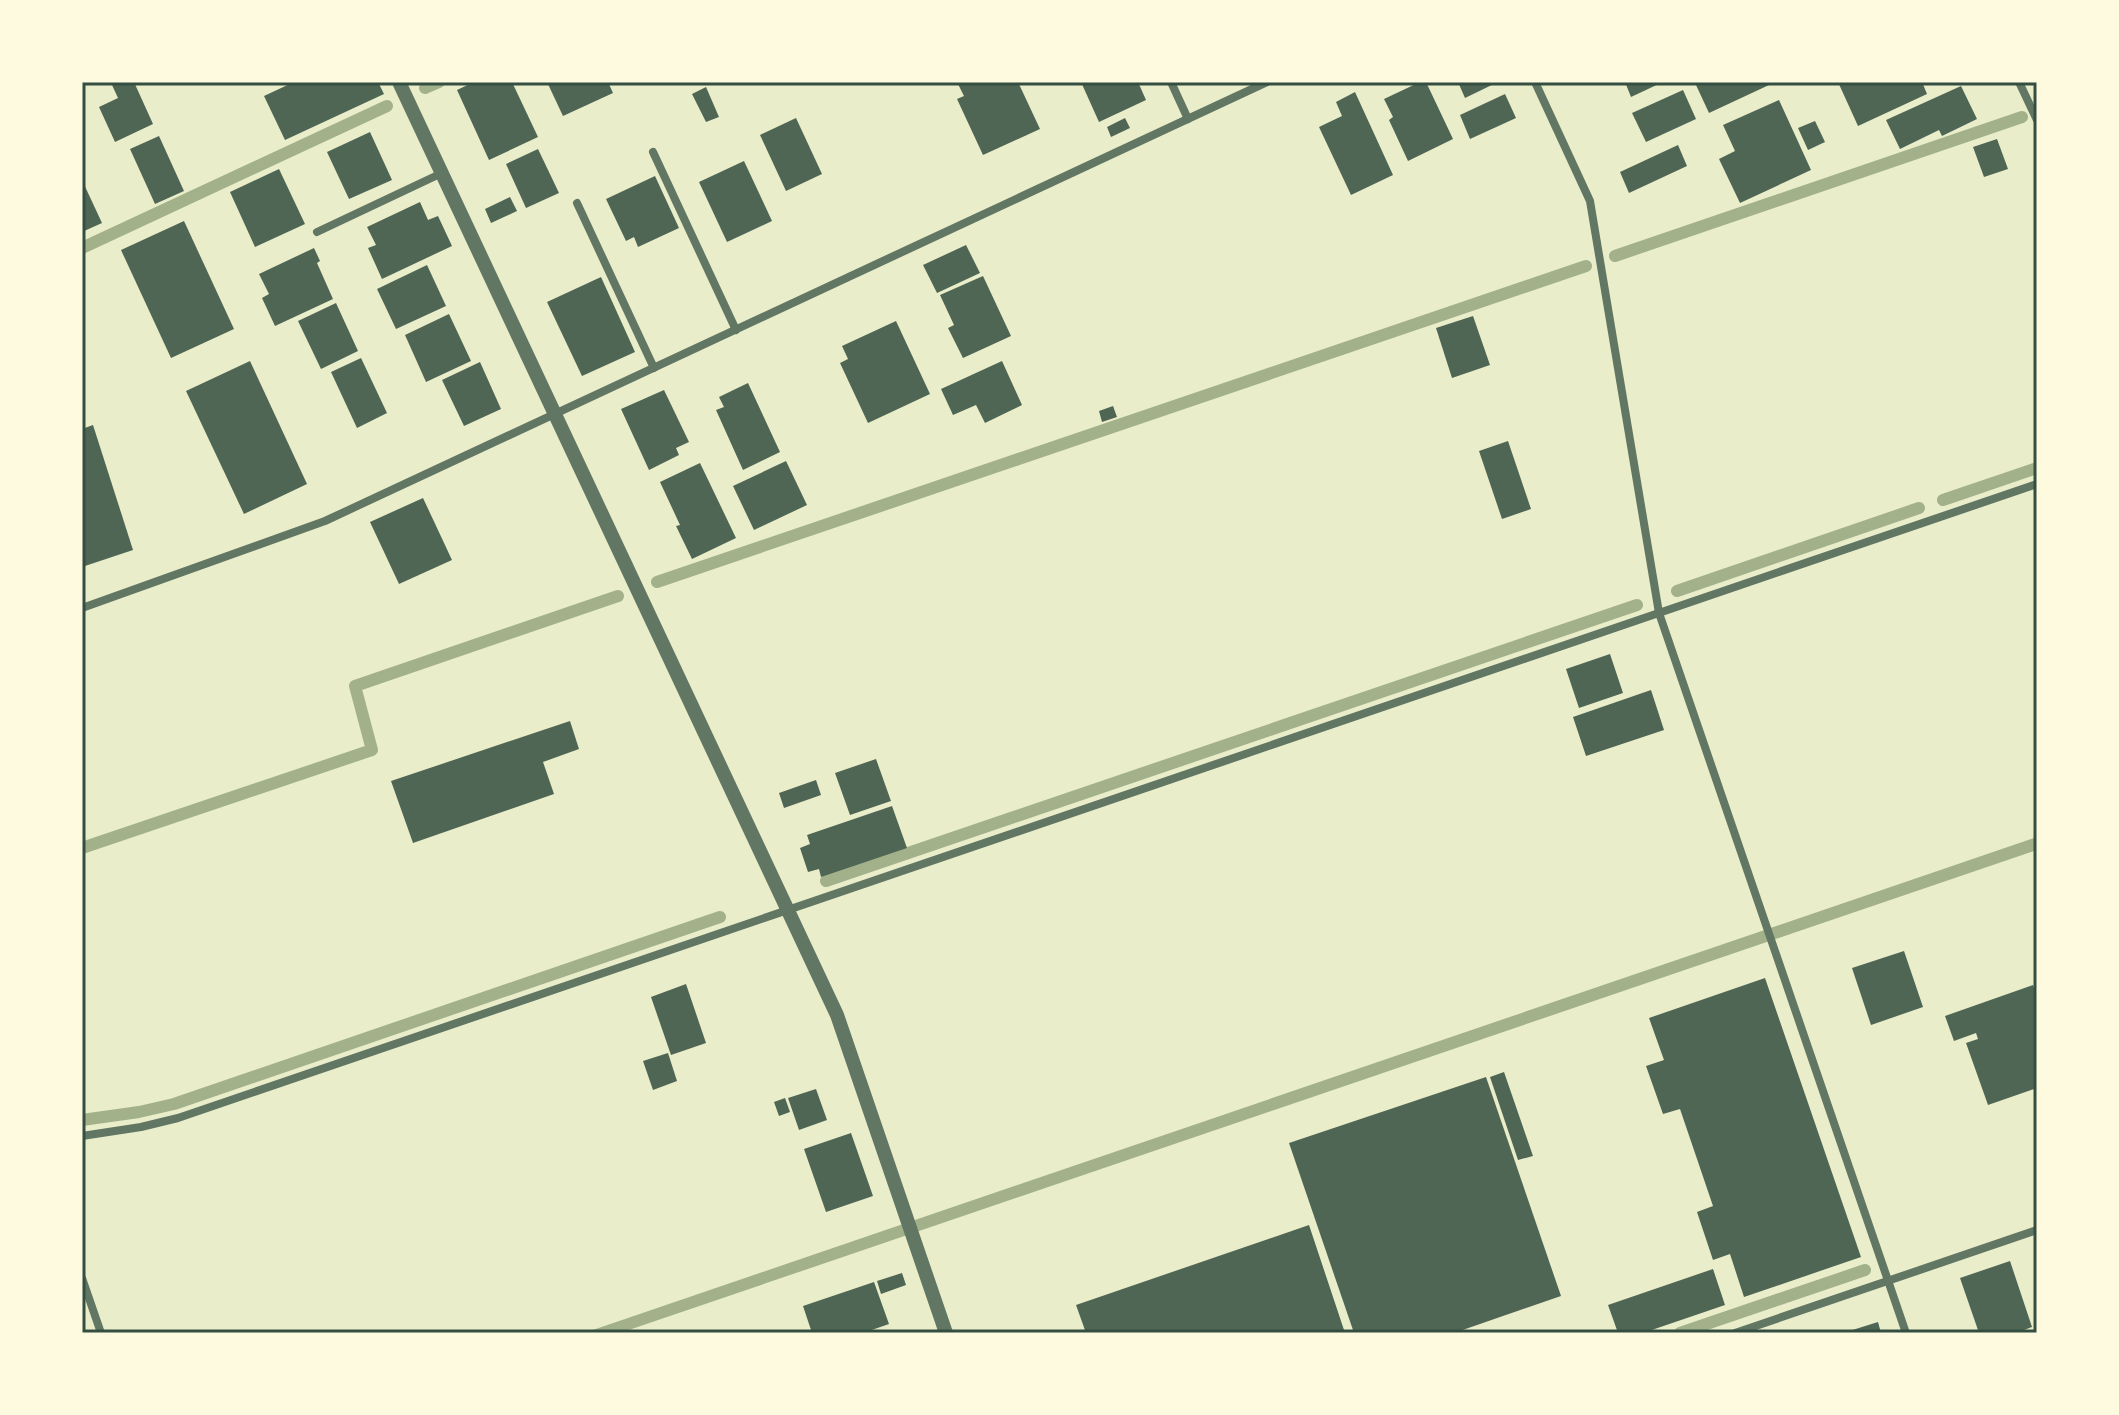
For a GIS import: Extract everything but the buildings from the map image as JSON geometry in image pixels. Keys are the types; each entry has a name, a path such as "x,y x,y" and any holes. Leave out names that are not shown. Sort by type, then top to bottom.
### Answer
{"street":[{"path":"399,82 837,1015 946,1333"},
{"path":"1171,82 1188,119"},
{"path":"82,608 325,521 1267,82"},
{"path":"1535,82 1590,201 1659,613 1906,1333"},
{"path":"2019,82 2037,120"},
{"path":"653,152 736,330"},
{"path":"317,232 442,173"},
{"path":"577,203 654,368"},
{"path":"82,1136 178,1118 2037,484"},
{"path":"1735,1333 2037,1230"},
{"path":"82,1278 101,1333"}],"shaded area":[{"path":"2037,837 2037,850 620,1333 584,1333"}],"waterway":[{"path":"425,88 439,82"},
{"path":"82,248 387,106"},
{"path":"1615,256 2022,117"},
{"path":"657,582 1586,266"},
{"path":"1943,500 2037,468"},
{"path":"1677,591 1919,508"},
{"path":"82,848 372,750 355,686 618,596"},
{"path":"826,881 1637,605"},
{"path":"82,1120 174,1104 720,917"},
{"path":"1680,1333 1865,1270"}]}
